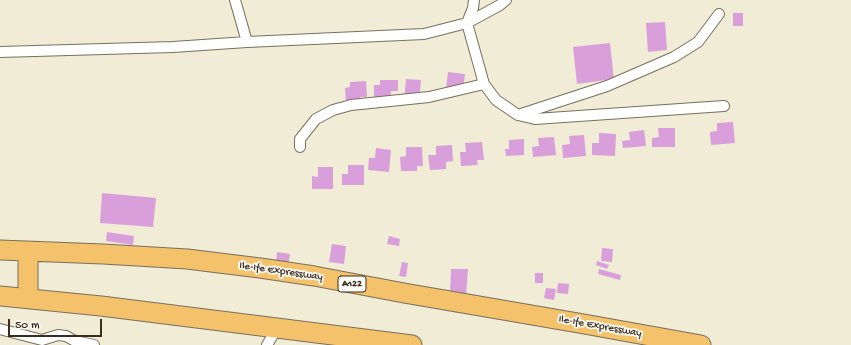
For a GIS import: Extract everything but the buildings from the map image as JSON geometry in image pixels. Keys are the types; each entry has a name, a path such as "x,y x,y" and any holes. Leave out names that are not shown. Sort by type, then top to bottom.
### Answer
{"highway":[{"name":"Ile-Ife Expressway","path":"0,250 187,259 260,268 314,276 700,345"},
{"path":"28,252 28,298"},
{"path":"0,296 28,298 412,345"}],"street":[{"path":"236,0 247,42"},
{"path":"474,0 473,8 467,23 484,84 496,100 518,115 535,119 724,106"},
{"path":"0,52 173,47 424,34 467,23 500,5 506,0"},
{"path":"518,115 607,86 674,57 698,42 719,14"},
{"path":"300,148 300,139 316,119 333,110 352,105 429,97 484,84"},
{"path":"267,345 276,328"},
{"path":"0,329 42,340 58,335 66,336 75,341 94,345"}]}
